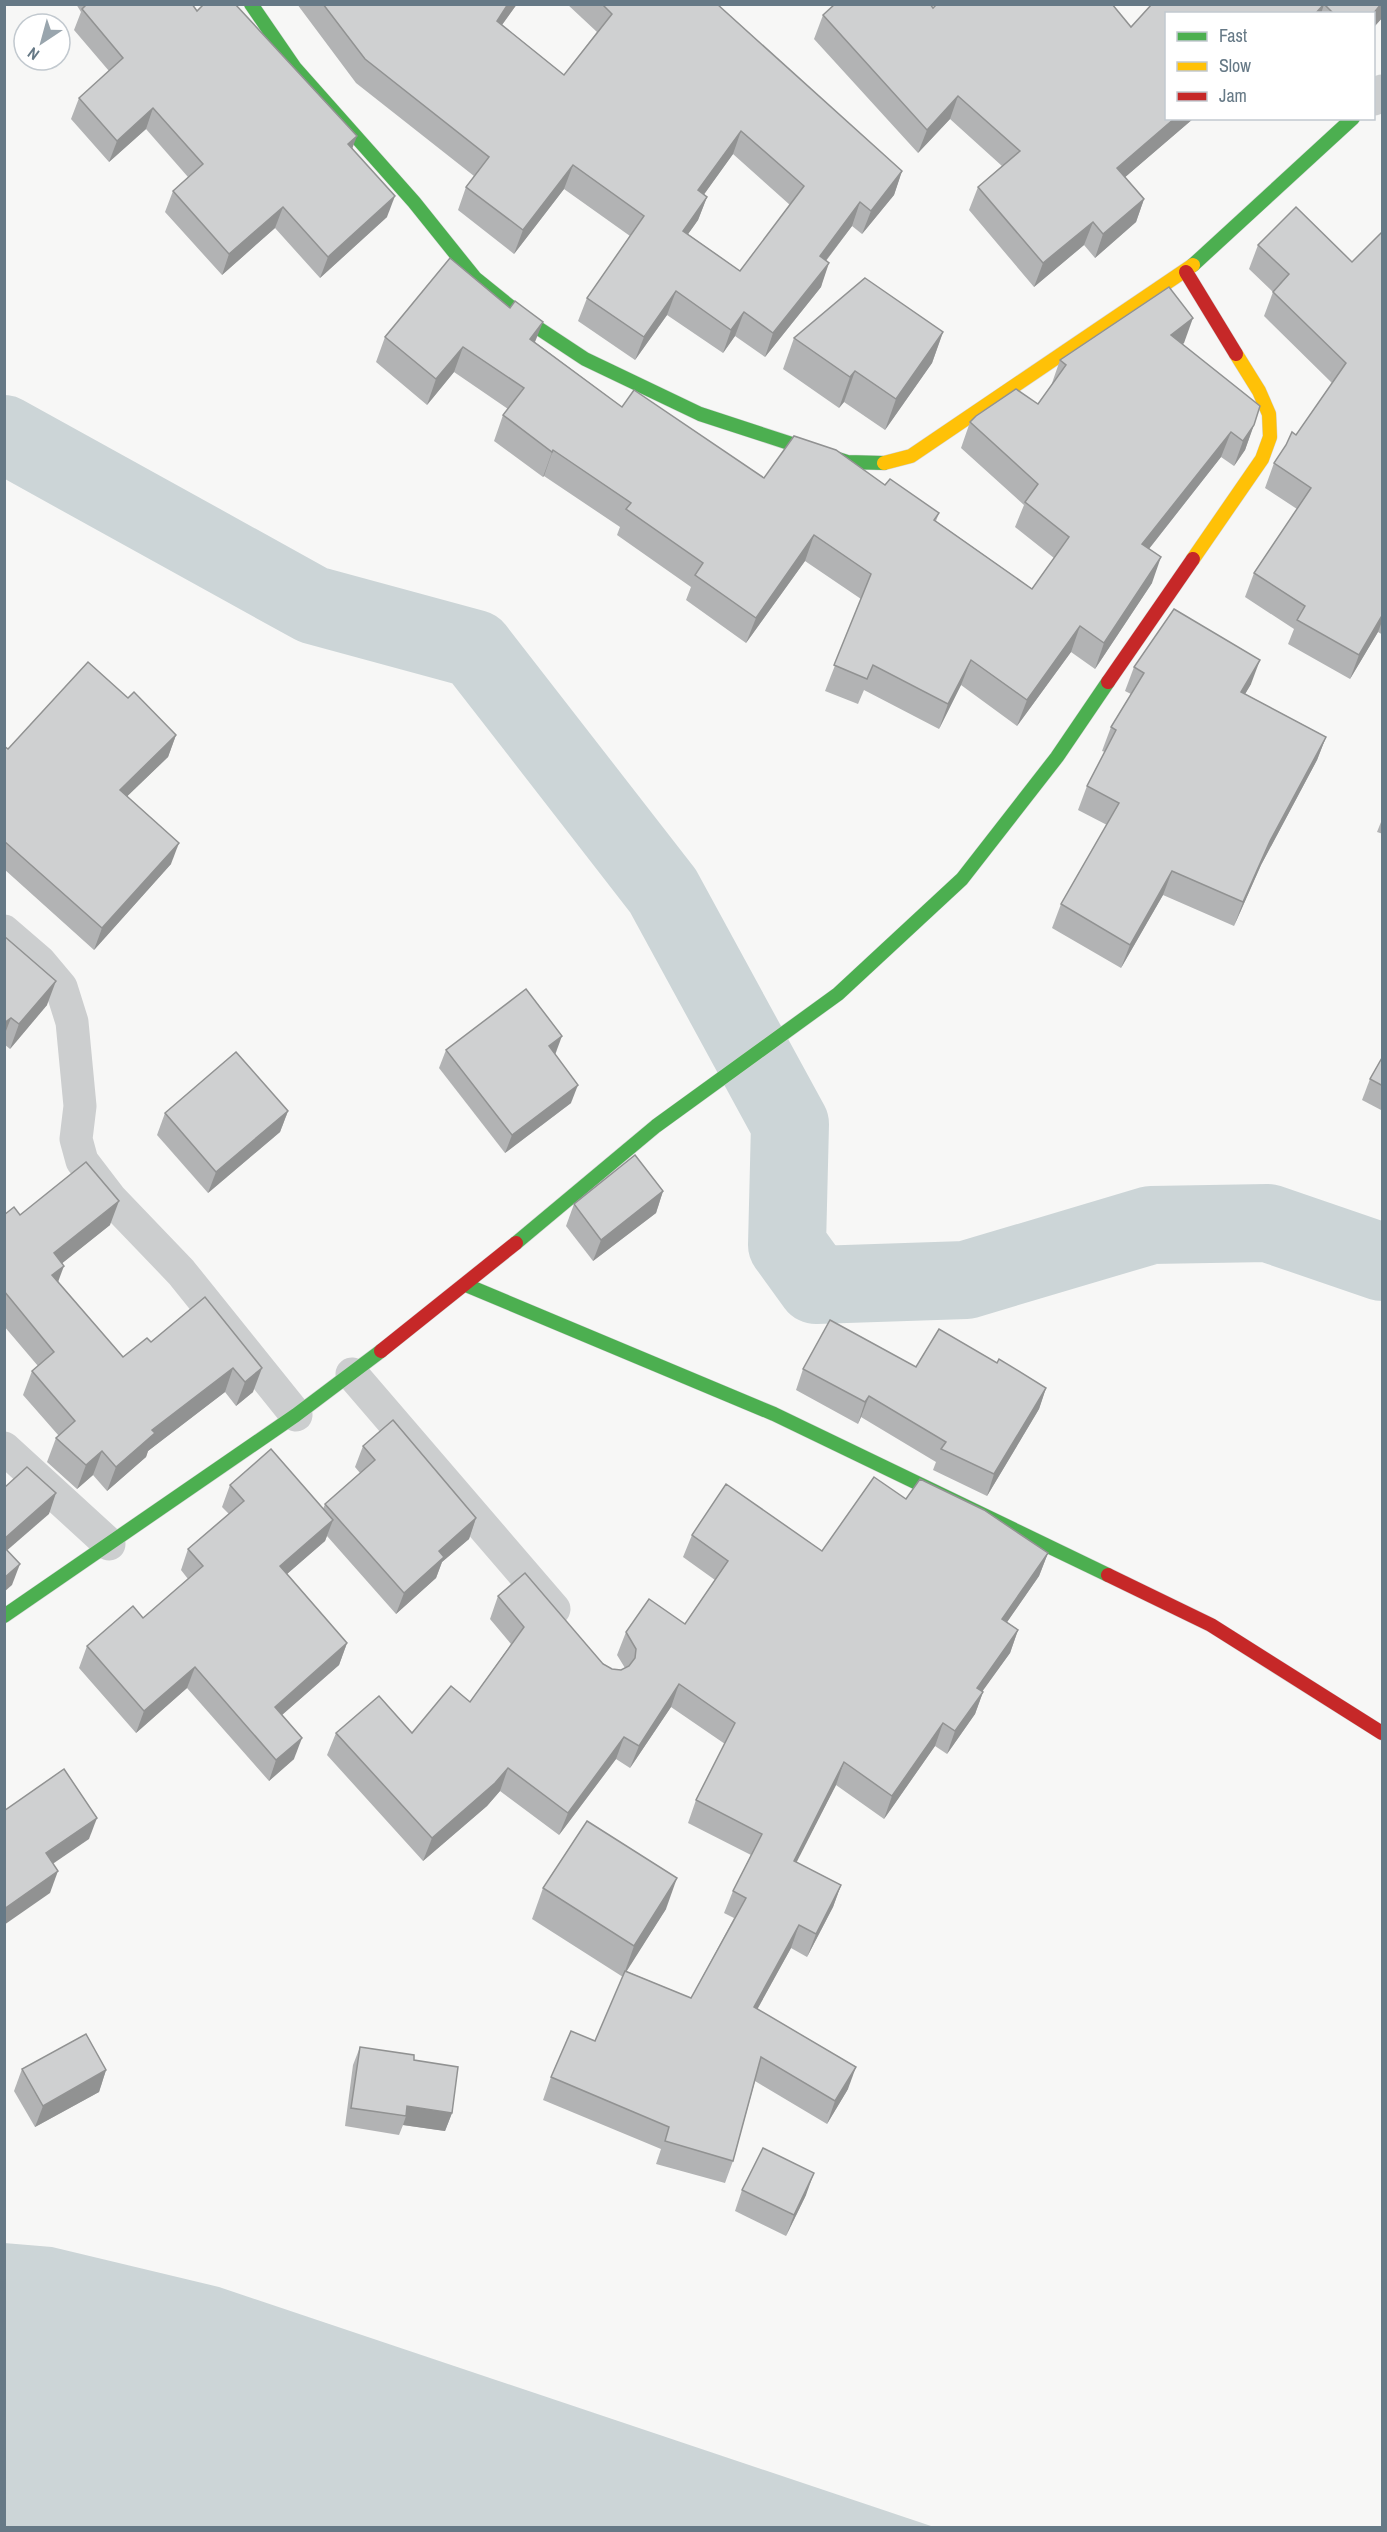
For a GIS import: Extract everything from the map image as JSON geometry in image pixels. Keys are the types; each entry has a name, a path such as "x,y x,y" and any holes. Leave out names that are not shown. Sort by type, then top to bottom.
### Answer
{"street":[{"path":"251,4 296,68 414,202 476,278 532,324 585,360 700,414 847,462 885,463 911,456 1186,272 1351,120"},
{"path":"4,1616 352,1374 466,1286 656,1125 838,994 962,879 1057,757 1262,459 1270,437 1269,414 1259,392 1186,272"},
{"path":"4,932 40,962 61,987 72,1022 80,1106 76,1139 82,1161 111,1199 181,1272 296,1415"},
{"path":"466,1286 774,1414 1211,1625 1383,1733"},
{"path":"352,1374 570,1628"},
{"path":"4,1448 109,1544"}],"shaded area":[{"path":"4,2243 52,2247 219,2287 934,2527 5,2527"}],"building":[{"path":"87,4 192,4 197,11 204,4 235,4 357,136 348,144 395,196 328,257 283,207 229,254 173,191 203,164 153,108 117,141 79,98 123,58 82,9"},
{"path":"323,4 508,4 497,21 564,75 612,14 602,4 717,4 902,171 871,211 860,202 820,256 829,263 773,333 744,312 731,330 676,291 644,337 587,298 644,216 573,165 523,230 466,187 489,157 365,59","holes":["741,131 804,186 740,271 683,231 707,197 698,190"]},
{"path":"835,4 930,4 933,8 937,4 1112,4 1131,27 1152,4 1324,4 1317,12 1165,12 1165,120 1173,120 1117,168 1144,199 1103,234 1093,222 1043,263 978,187 1020,151 958,96 927,130 823,15"},
{"path":"1324,4 1381,4 1375,12 1332,12"},
{"path":"1296,207 1352,262 1383,231 1383,614 1359,655 1297,620 1305,606 1254,573 1311,488 1274,463 1292,432 1296,435 1346,363 1273,292 1289,274 1258,245"},
{"path":"450,258 510,308 515,301 543,322 530,339 622,407 634,390 764,478 794,436 836,450 885,485 890,479 939,513 934,520 1032,589 1069,537 1025,502 1038,484 970,422 976,416 1016,389 1038,404 1066,365 1060,360 1169,287 1193,318 1171,335 1260,406 1254,425 1243,441 1231,432 1142,544 1161,557 1104,643 1080,626 1027,700 971,660 948,704 873,665 867,679 834,665 871,574 814,535 756,618 695,575 703,563 626,509 631,503 553,450 552,452 503,415 524,388 463,347 436,379 385,337"},
{"path":"865,278 943,332 896,399 855,371 850,377 794,338"},
{"path":"1174,609 1260,660 1241,692 1326,737 1270,841 1243,902 1172,871 1130,945 1061,904 1119,803 1087,786 1116,730 1111,727 1144,673 1134,667"},
{"path":"88,662 128,698 134,692 176,735 120,790 179,843 102,928 4,841 4,746 8,749"},
{"path":"4,936 56,981 19,1024 11,1018 4,1023"},
{"path":"526,989 562,1036 549,1046 578,1085 512,1135 446,1050"},
{"path":"236,1052 288,1111 216,1172 165,1113"},
{"path":"1383,1056 1383,1086 1370,1079"},
{"path":"635,1155 663,1191 601,1240 574,1204"},
{"path":"86,1162 119,1201 54,1253 64,1266 52,1275 123,1357 147,1338 151,1342 205,1297 262,1368 245,1382 233,1368 152,1430 155,1433 116,1467 102,1451 86,1465 56,1438 75,1421 32,1371 54,1352 4,1291 4,1215 14,1207 20,1215"},
{"path":"830,1320 916,1367 939,1329 997,1363 999,1359 1046,1388 994,1474 941,1449 946,1442 869,1396 865,1402 803,1369"},
{"path":"393,1420 476,1518 439,1551 444,1557 404,1593 325,1504 375,1460 363,1446"},
{"path":"271,1449 333,1520 280,1566 347,1643 275,1707 302,1738 276,1760 195,1667 144,1711 87,1646 133,1606 143,1618 203,1566 188,1549 244,1501 230,1485"},
{"path":"27,1467 56,1493 4,1539 4,1488"},
{"path":"874,1477 906,1499 920,1479 984,1510 1048,1553 1002,1619 1018,1630 977,1688 983,1692 955,1731 943,1723 892,1796 844,1762 794,1861 841,1885 816,1934 799,1925 754,2007 856,2067 835,2101 761,2057 733,2161 665,2141 669,2127 551,2077 571,2031 595,2041 625,1971 691,1998 746,1898 733,1891 762,1834 696,1800 735,1723 679,1684 639,1746 624,1737 568,1813 508,1768 495,1783 432,1838 336,1733 379,1696 412,1733 451,1686 470,1702 524,1627 498,1596 525,1573 603,1664 612,1669 621,1670 629,1666 635,1658 636,1649 626,1632 649,1599 685,1624 728,1561 692,1535 726,1484 822,1551"},
{"path":"4,1547 20,1564 4,1578"},
{"path":"64,1769 97,1818 46,1853 58,1871 4,1909 4,1811"},
{"path":"587,1821 677,1878 634,1946 543,1888"},
{"path":"86,2034 106,2070 43,2106 22,2069"},
{"path":"360,2047 414,2055 414,2060 458,2067 452,2113 407,2106 406,2116 351,2108"},
{"path":"763,2148 814,2173 794,2215 742,2190"}],"waterway":[{"path":"4,434 313,605 475,649 663,891 790,1124 787,1245 816,1285 966,1280 1151,1225 1268,1223 1382,1262"}],"traffic: fast":[{"path":"251,4 295,68 414,202 475,278 532,324 585,359 700,414 847,462 884,463"},
{"path":"1193,265 1351,120"},
{"path":"516,1243 656,1126 838,994 962,879 1057,757 1108,682"},
{"path":"466,1285 774,1414 1108,1575"},
{"path":"4,1616 296,1415 381,1351"}],"traffic: slow":[{"path":"884,463 911,456 1193,265"},
{"path":"1193,559 1262,459 1270,437 1269,414 1259,391 1236,354"}],"traffic: jam":[{"path":"1186,272 1236,354"},
{"path":"1108,682 1193,559"},
{"path":"381,1351 516,1243"},
{"path":"1108,1575 1211,1625 1382,1733"}]}
